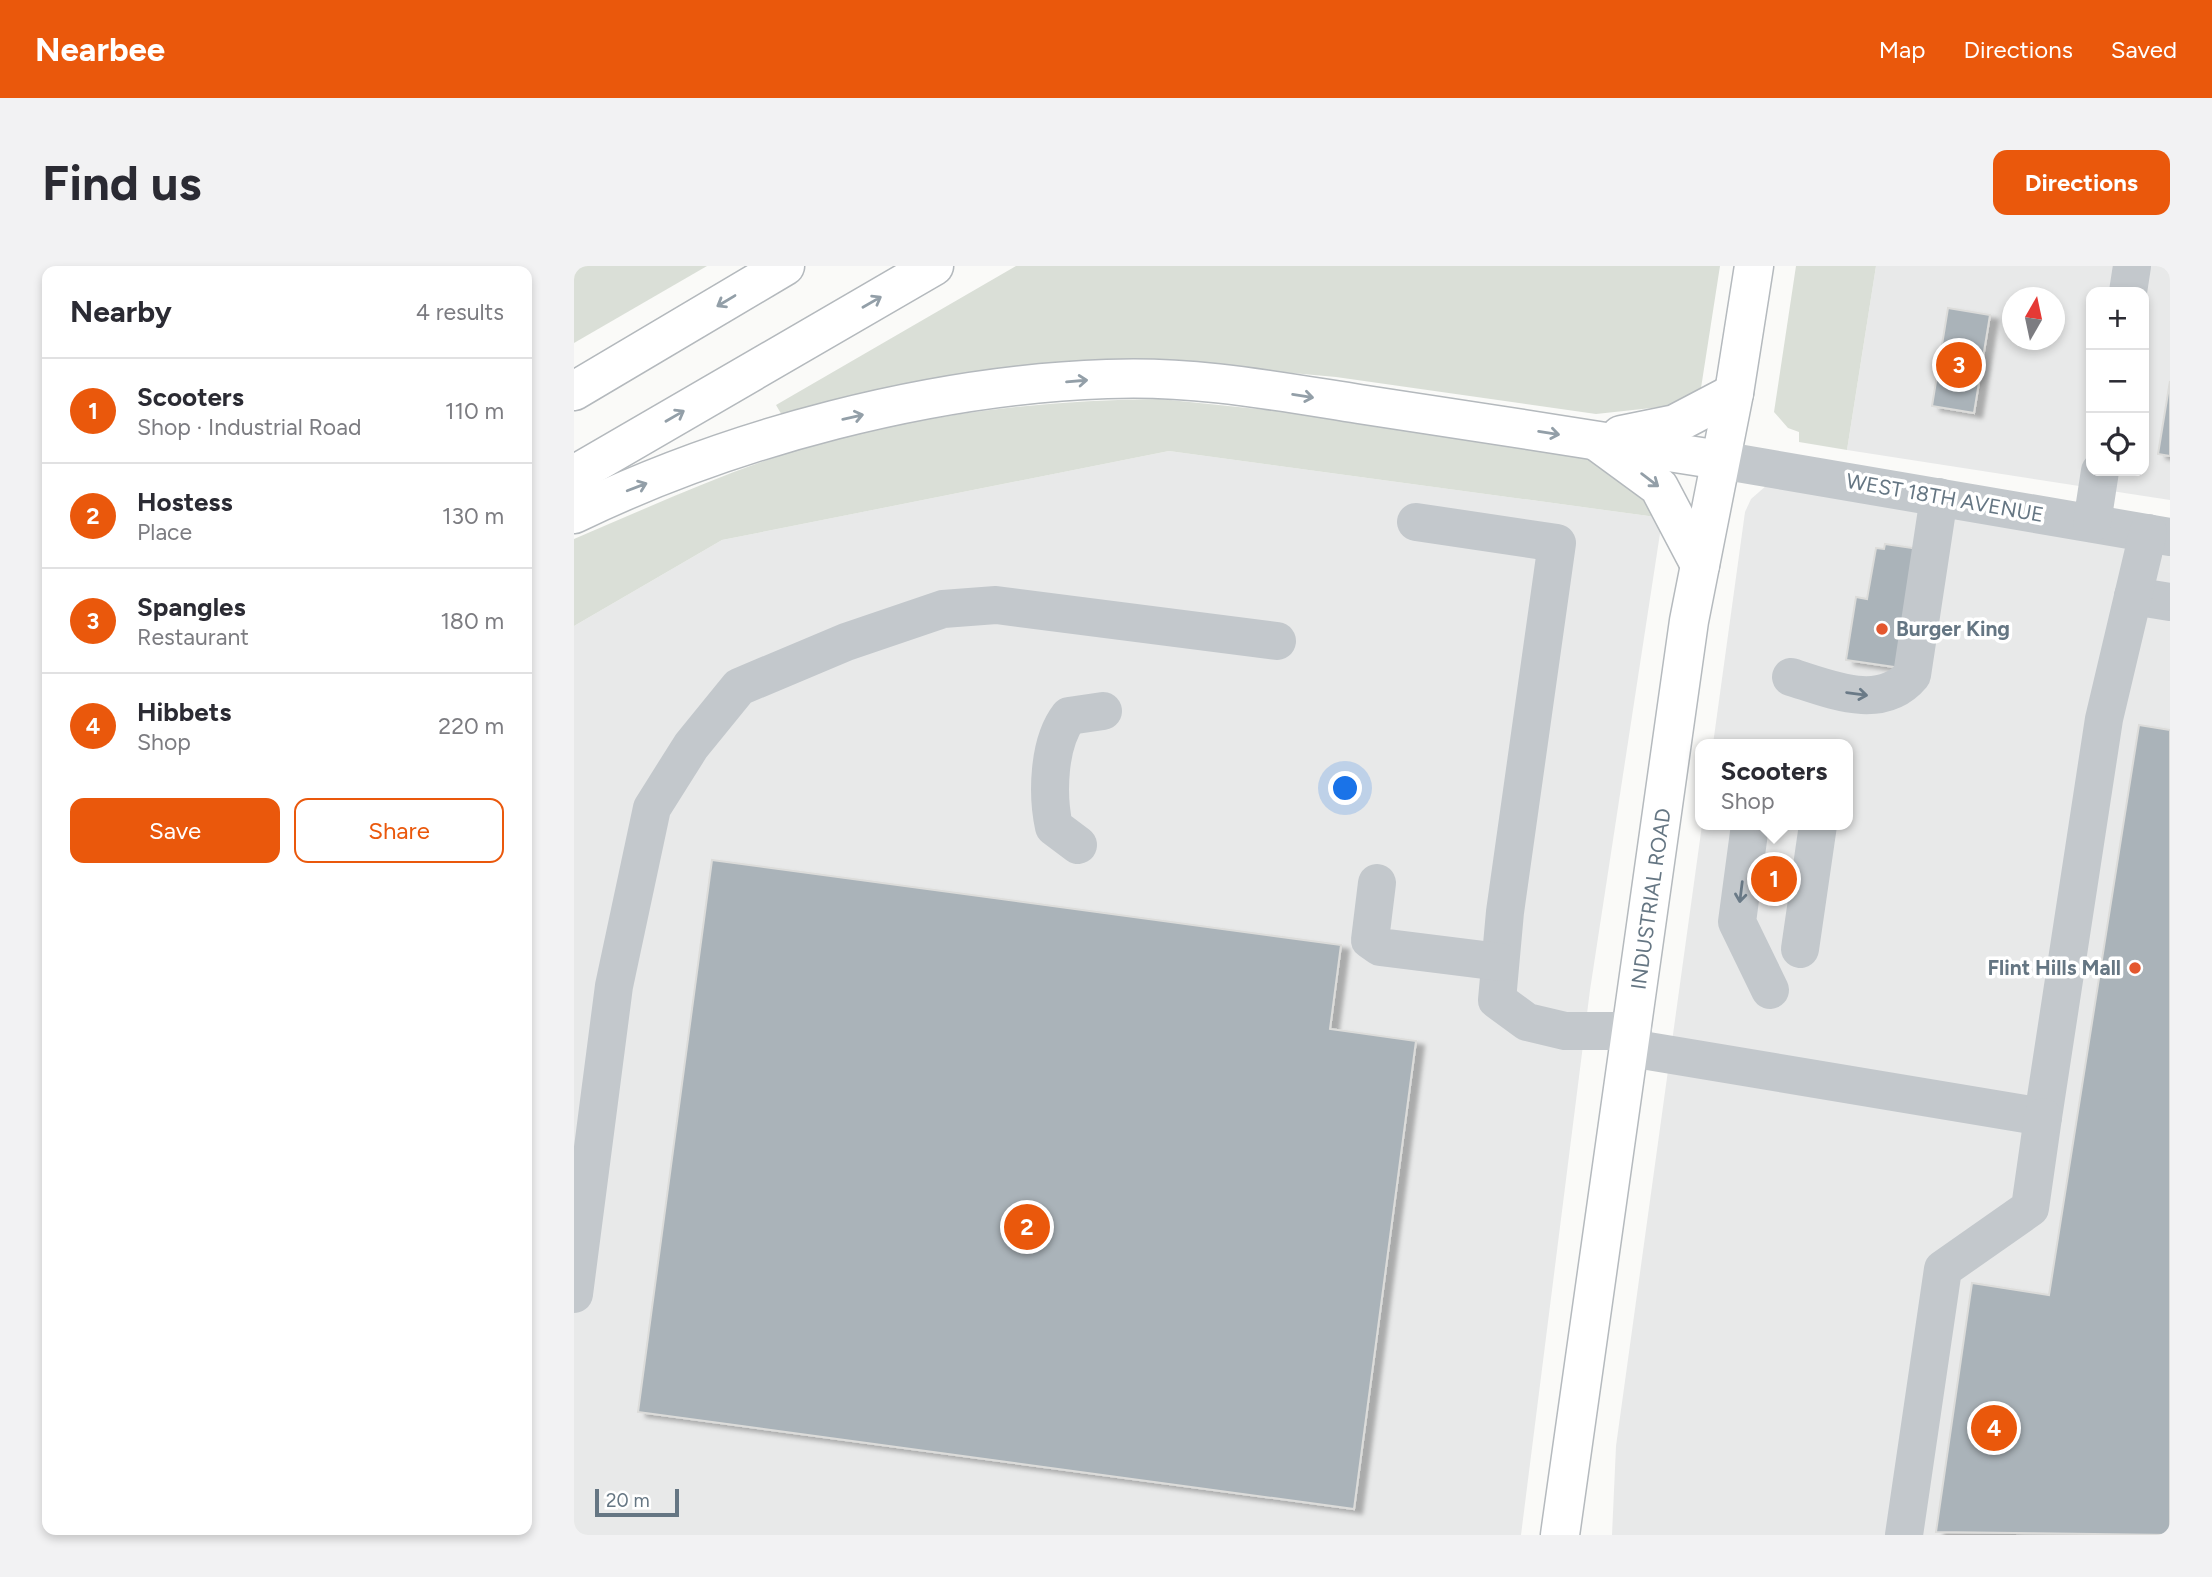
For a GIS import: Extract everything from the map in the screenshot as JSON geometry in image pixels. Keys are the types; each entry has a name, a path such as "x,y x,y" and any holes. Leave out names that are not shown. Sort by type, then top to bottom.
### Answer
{"main road":[{"path":"574,391 785,266"},
{"path":"574,475 934,266"},
{"name":"INDUSTRIAL ROAD","path":"1560,1535 1689,621 1734,393 1755,266"},
{"path":"574,514 732,451 808,427 932,399 1012,387 1108,379 1212,382 1720,460"},
{"path":"1595,440 1675,424 1734,393"},
{"path":"1595,440 1659,487 1700,565"}],"street":[{"path":"2129,287 2132,266"},
{"name":"WEST 18TH AVENUE","path":"1720,460 2159,535"},
{"path":"2092,523 2099,476"},
{"path":"1791,677 1838,691 1875,696 1891,693 1912,675 1939,497"},
{"path":"1416,522 1557,543 1504,912 1497,1000 1527,1023 1565,1031 1631,1039 2043,1117"},
{"path":"1904,1535 1943,1269 2030,1208 2104,719 2133,596 2159,535"},
{"path":"2133,596 2170,602"},
{"path":"574,1294 614,986 652,808 691,746 739,687 846,642 943,609 996,605 1277,641"},
{"path":"1078,845 1054,827 1049,804 1058,730 1069,716 1103,711"},
{"path":"1749,830 1737,922 1770,990"},
{"path":"1800,949 1817,830"},
{"path":"1377,883 1370,940 1380,947 1500,962"}],"shaded area":[{"path":"574,266 707,266 574,343"},
{"path":"1016,266 1720,266 1701,388 1690,399 1670,406 1596,414 1336,377 1214,366 783,417 776,405"},
{"path":"1796,266 1876,266 1847,450 1799,442 1799,432 1788,428 1774,412"},
{"path":"1876,266 2170,266 2170,500 1847,450"},
{"path":"1160,399 1337,417 1591,456 1623,468 1656,517 1169,451 722,540 574,626 574,539 712,481 797,450 886,427 1022,406"},
{"path":"1169,451 1656,517 1661,527 1590,990 1521,1535 574,1535 574,626 722,540"},
{"name":"Flint Hills Mall","path":"1767,485 2170,543 2170,1535 1612,1535 1616,1446 1701,830 1853,830 1853,739 1714,739 1745,512 1751,499"}],"building":[{"path":"1948,308 1990,315 1974,413 1932,406"},
{"path":"2170,381 2170,456 2158,454"},
{"name":"Burger King","path":"1885,544 1926,550 1908,669 1846,660 1856,597 1867,599 1876,548 1884,549"},
{"name":"Flint Hills Mall","path":"2139,725 2170,730 2170,1535 1936,1532 1972,1283 2049,1295"},
{"path":"712,860 1341,945 1330,1029 1416,1041 1354,1509 638,1412"}],"place":[{"name":"Spangles","path":"1959,365"},
{"name":"Burger King","path":"1882,629"},
{"name":"Scooters","path":"1774,879"},
{"name":"Flint Hills Mall","path":"2135,968"},
{"name":"Hostess","path":"1027,1227"},
{"name":"Hibbets","path":"1994,1428"}]}
